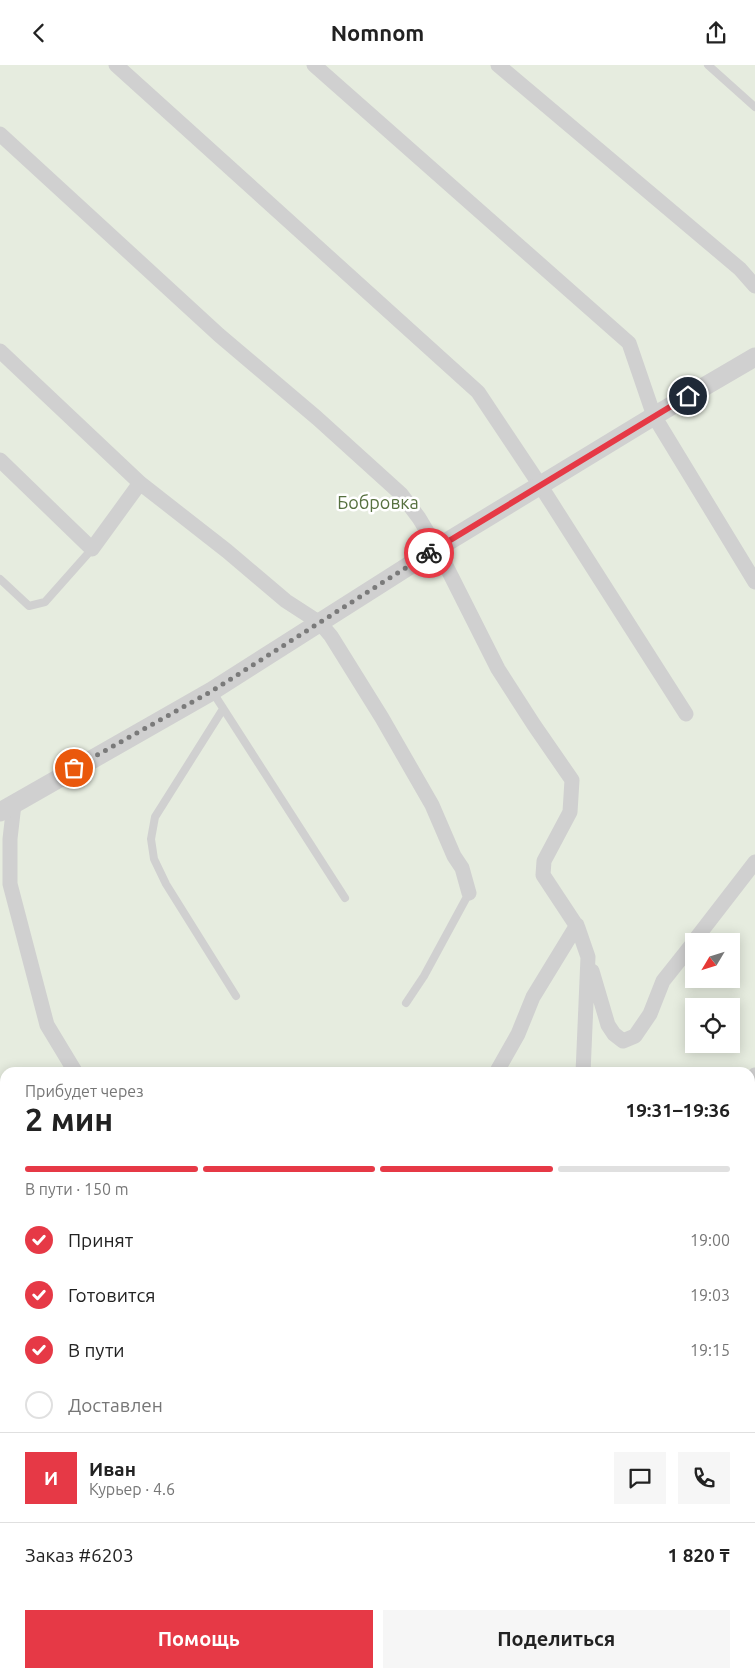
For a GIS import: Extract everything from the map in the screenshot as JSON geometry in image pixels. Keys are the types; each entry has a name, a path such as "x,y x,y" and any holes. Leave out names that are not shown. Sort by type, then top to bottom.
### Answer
{"street":[{"path":"116,65 478,392 540,485 686,714"},
{"path":"314,65 629,343 654,416 755,582"},
{"path":"498,65 740,269 755,285"},
{"path":"0,134 219,335 317,418 401,495 419,518 498,669 572,780 570,812 544,861 543,875 576,925 588,957 601,1006 608,1025 614,1034 623,1041 636,1037 650,1014 663,981 685,953"},
{"path":"0,351 140,483 227,551 286,601 320,623 331,636 382,718 432,805 454,856 462,868 469,893"},
{"path":"72,1067 47,1025 10,884 10,839 7,808 212,691 436,548 755,357"},
{"path":"0,460 92,549 140,483"},
{"path":"701,933 755,862"},
{"path":"499,1067 518,1034 533,997 576,925"},
{"path":"583,1067 588,957"}],"lane":[{"path":"708,65 755,107"},
{"path":"0,579 29,606 46,602 92,549"},
{"path":"212,691 345,898"},
{"path":"223,709 155,817 151,839 154,859 166,885 236,996"},
{"path":"406,1003 424,976 469,893"}],"green space":[{"name":"Бобровка","path":"0,65 755,65 755,1067 0,1067"}],"way so far":[{"path":"74,768 212,691 429,553"}],"route":[{"path":"429,553 688,396"}]}
